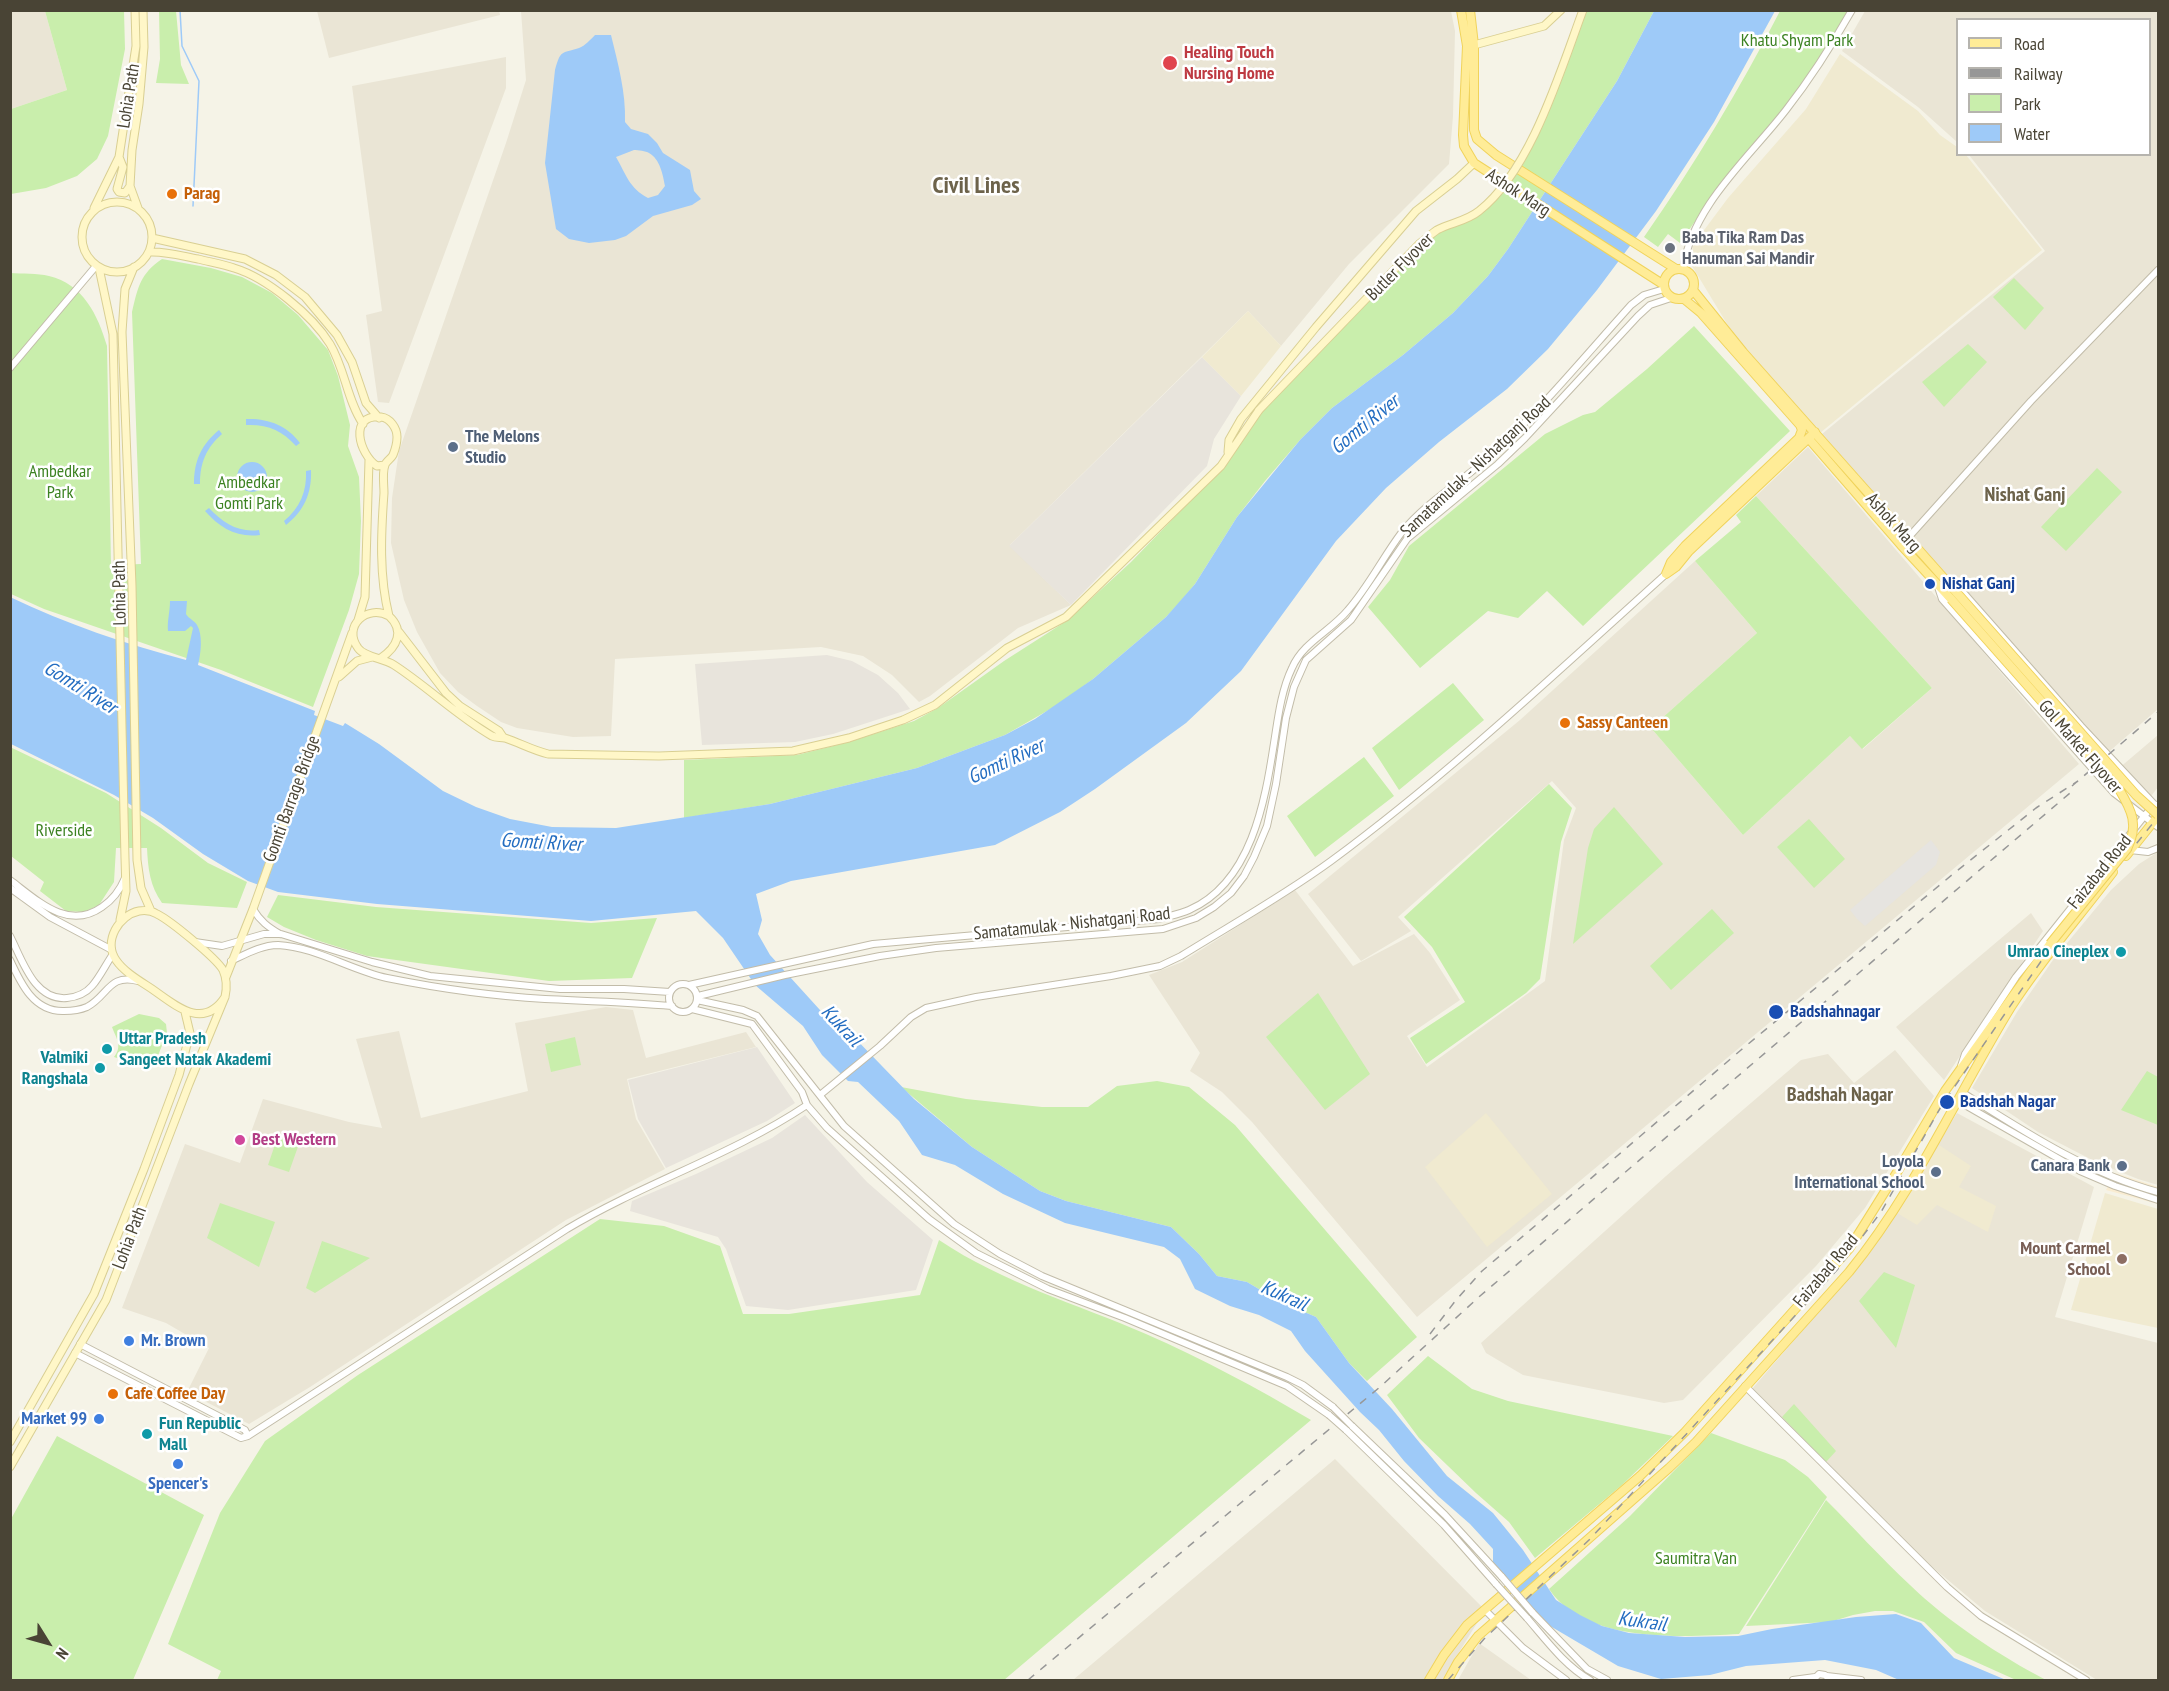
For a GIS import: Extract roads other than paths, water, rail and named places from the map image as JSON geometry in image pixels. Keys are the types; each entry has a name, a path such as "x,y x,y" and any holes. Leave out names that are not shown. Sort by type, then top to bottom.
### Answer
{"main road":[{"name":"Lohia Path","path":"92,211 119,157 136,46 135,10"},
{"name":"Lohia Path","path":"138,208 130,186 141,81 143,10"},
{"name":"Ashok Marg","path":"1461,10 1467,46 1463,135 1464,146 1474,163 1664,287"},
{"path":"1463,135 1474,130 1474,45 1470,10"},
{"path":"1474,45 1544,26 1562,10"},
{"name":"Butler Flyover","path":"503,737 532,750 557,754 659,756 793,752 849,738 903,720 935,705 1007,648 1066,617 1221,466 1259,410 1397,270 1419,244 1437,231 1477,213 1494,198 1522,157 1542,118 1583,10"},
{"name":"Ashok Marg","path":"1474,130 1477,139 1496,155 1664,262 1679,269"},
{"path":"119,157 123,167 117,189 125,193 130,186"},
{"path":"1228,455 1229,440 1241,419 1289,359 1410,218 1474,163"},
{"path":"120,201 138,208 146,216 151,227 152,238 149,252 144,259 134,267 117,272 98,267 87,256 81,241 82,230 92,211 110,202 120,201"},
{"path":"152,238 245,259 276,275 295,289 337,335 352,362 366,403 380,418"},
{"path":"149,252 163,251 235,268 257,278 286,297 313,323 329,343 341,368 356,413 363,424"},
{"name":"Lohia Path","path":"98,267 113,334 121,587 126,891 120,920 113,936 113,952"},
{"name":"Lohia Path","path":"134,267 125,289 122,332 132,586 137,860 141,888 151,911"},
{"path":"1665,574 1671,562 1685,546 1799,438 1802,430 1701,313 1684,299 1671,298 1664,287 1668,273 1679,269 1693,277 1693,290 1684,299"},
{"name":"Ashok Marg","path":"1693,290 1743,352 1907,539 1939,581"},
{"path":"369,460 365,597 354,628 353,635 357,647 367,655 377,657 403,671 495,738 503,737 499,731 460,706 446,693 389,616 382,577 381,520 385,465 393,455 397,433 389,421 372,418 363,424 359,441 369,460 376,466 385,465"},
{"path":"1241,419 1248,425"},
{"path":"1665,574 1676,567 1689,551 1815,432"},
{"name":"Ashok Marg","path":"1809,439 1939,581"},
{"name":"Gol Market Flyover","path":"1939,581 2157,820"},
{"name":"Gol Market Flyover","path":"1954,596 2119,789 2131,810 2133,821 2133,838 2127,849 2050,944 1960,1068"},
{"path":"358,620 376,611 389,616"},
{"name":"Gomti Barrage Bridge","path":"238,941 324,715 354,628"},
{"path":"336,682 357,661 377,657 393,648 398,631"},
{"name":"Faizabad Road","path":"1448,1680 1458,1662 1478,1636 1662,1475 1696,1442 1863,1255 1914,1176 2012,1006 2130,850 2157,820"},
{"path":"120,920 137,912 151,911 164,918 215,960 226,977"},
{"name":"Lohia Path","path":"10,1467 106,1300 225,997 226,977 238,941"},
{"path":"113,952 124,968 184,1012 193,1014 208,1011 218,1006 225,997"},
{"name":"Lohia Path","path":"10,1442 94,1293 136,1190 179,1075 190,1033 184,1012"},
{"name":"Faizabad Road","path":"1429,1680 1467,1625 1640,1476 1685,1432 1849,1248 1960,1068"}],"street":[{"path":"1679,269 1697,224 1715,196 1786,110 1823,59 1852,10"},
{"path":"10,368 98,267"},
{"path":"1907,539 2031,401 2158,270"},
{"name":"Samatamulak - Nishatganj Road","path":"689,984 873,944 1159,919 1190,909 1212,896 1229,878 1244,853 1257,823 1266,789 1285,688 1292,667 1303,650 1346,614 1402,532 1413,520 1471,473 1516,432 1554,393 1630,305 1644,295 1664,287"},
{"name":"Samatamulak - Nishatganj Road","path":"698,998 784,975 919,951 1163,929 1196,918 1214,907 1244,876 1267,826 1293,687 1306,660 1351,620 1407,539 1498,464 1525,438 1650,305 1671,298"},
{"path":"822,1094 911,1017 927,1008 976,997 1160,966 1181,956 1330,862 1392,813 1573,659 1665,574"},
{"name":"Ashok Marg","path":"2156,805 2101,748 1954,582 1939,581 1942,599 2114,793 2146,817 2157,820"},
{"path":"2085,761 2101,748"},
{"path":"2103,780 2117,765"},
{"name":"Faizabad Road","path":"1960,1068 1965,1054 2016,977 2156,805"},
{"path":"2130,850 2148,852 2158,848"},
{"path":"10,880 46,907 63,915 80,917 96,912 110,902 120,890 126,877"},
{"path":"10,888 50,917 113,952 87,990 75,997 59,998 44,992 37,985 10,936"},
{"path":"252,909 267,927 281,934 372,962 430,976 560,989 670,992"},
{"path":"192,941 222,946 264,934 281,934"},
{"path":"231,961 260,948 276,945 297,948 385,978 543,999 615,1000 672,1006 681,1012 692,1009 752,1024 796,1083 807,1105 825,1126 929,1219 976,1253 1038,1284 1277,1382 1303,1395 1319,1407 1415,1496 1560,1655 1582,1676 1590,1680"},
{"path":"10,960 29,995 55,1011 71,1011 86,1007 111,984 123,979 144,983"},
{"path":"672,1006 669,999 670,992 678,984 689,984 695,989 698,998 692,1009"},
{"path":"698,998 757,1016 805,1077 822,1094 844,1126 954,1224 1000,1254 1042,1276 1303,1385 1333,1407 1473,1546 1587,1669 1607,1680"},
{"path":"796,1083 805,1077"},
{"path":"1963,1093 2049,1146 2084,1164 2114,1178 2158,1192"},
{"path":"1958,1101 2080,1171 2115,1186 2158,1200"},
{"path":"75,1353 241,1438 248,1436 589,1215 779,1124 807,1105"},
{"path":"825,1126 837,1117"},
{"path":"80,1344 245,1430 248,1436"},
{"path":"1744,1386 1947,1587 1981,1616 2085,1680"},
{"path":"1485,1610 1523,1648 1566,1680"},
{"path":"1793,1680 1814,1679 1819,1674 1828,1678 1861,1680"}],"water":[{"path":"1654,11 1775,11 1714,122 1656,211 1597,290 1548,349 1507,389 1439,442 1386,488 1336,541 1241,671 1186,723 1060,812 995,845 791,881 756,894 762,920 758,934 770,955 820,1010 849,1032 914,1099 972,1147 1040,1191 1066,1201 1171,1227 1199,1254 1217,1276 1247,1282 1279,1301 1316,1317 1349,1363 1392,1409 1447,1476 1493,1513 1523,1550 1556,1600 1580,1615 1602,1626 1629,1633 1685,1637 1738,1636 1856,1617 1896,1614 1921,1623 1954,1658 2006,1680 1899,1680 1876,1670 1825,1660 1746,1666 1710,1675 1661,1679 1618,1666 1545,1623 1493,1562 1493,1549 1404,1461 1379,1430 1305,1351 1291,1331 1259,1315 1230,1306 1195,1289 1180,1259 1164,1247 1065,1223 1003,1194 955,1165 922,1155 899,1121 858,1082 848,1081 822,1055 803,1026 755,985 723,938 696,911 591,921 377,904 278,892 248,881 114,795 11,744 10,597 96,633 186,660 193,628 191,626 185,631 168,631 168,627 170,601 187,601 186,614 196,623 201,639 198,665 315,711 314,715 343,726 345,723 379,744 443,791 476,807 510,819 552,827 616,828 770,804 917,768 1005,735 1035,719 1093,679 1166,617 1195,584 1237,517 1300,440 1332,408 1403,355 1453,313 1488,276 1617,81"},
{"path":"595,35 611,35 623,89 625,122 631,129 648,134 663,153 690,170 694,191 701,199 692,205 653,216 626,236 615,240 589,243 569,239 556,229 545,163 555,70 559,59 562,53 581,47","holes":["634,150 649,153 658,163 665,186 658,195 648,198 636,190 616,157"]},
{"path":"246,419 269,421 283,427 300,443 296,446 280,432 267,427 246,425"},
{"path":"219,430 222,434 208,450 201,469 200,484 194,484 195,468 200,454 207,442"},
{"path":"252,462 262,467 267,477 262,487 252,492 242,487 237,477 242,467"},
{"path":"311,470 306,501 298,514 286,525 284,521 301,499 306,471"},
{"path":"209,508 232,526 245,530 259,530 260,535 244,535 223,527 205,511"}],"waterway":[{"path":"180,10 182,46 199,81 193,206"}],"railway":[{"path":"2072,786 2158,712"},
{"path":"1430,1334 1482,1271 1741,1050 1953,874 2036,808 2078,781"},
{"path":"1028,1680 1380,1387 1480,1296 2070,793"},
{"path":"1448,1680 1484,1639 1590,1539 1837,1270 1881,1212 1942,1105 2044,957 2158,817"}],"place":[{"name":"Healing Touch Nursing Home","path":"1170,63"},
{"name":"Parag","path":"172,194"},
{"name":"Baba Tika Ram Das Hanuman Sai Mandir","path":"1670,248"},
{"name":"The Melons Studio","path":"453,447"},
{"name":"Nishat Ganj","path":"1930,584"},
{"name":"Sassy Canteen","path":"1565,723"},
{"name":"Umrao Cineplex","path":"2121,952"},
{"name":"Badshahnagar","path":"1776,1012"},
{"name":"Uttar Pradesh Sangeet Natak Akademi","path":"107,1049"},
{"name":"Valmiki Rangshala","path":"100,1068"},
{"name":"Badshah Nagar","path":"1947,1102"},
{"name":"Best Western","path":"240,1140"},
{"name":"Canara Bank","path":"2122,1166"},
{"name":"Loyola International School","path":"1936,1172"},
{"name":"Mount Carmel School","path":"2122,1259"},
{"name":"Mr. Brown","path":"129,1341"},
{"name":"Cafe Coffee Day","path":"113,1394"},
{"name":"Market 99","path":"99,1419"},
{"name":"Fun Republic Mall","path":"147,1434"},
{"name":"Spencer's","path":"178,1464"}],"district":[{"name":"Civil Lines","path":"976,186"},
{"name":"Nishat Ganj","path":"2025,495"},
{"name":"Badshah Nagar","path":"1840,1095"}],"park label":[{"name":"Khatu Shyam Park","path":"1797,41"},
{"name":"Ambedkar Park","path":"60,482"},
{"name":"Ambedkar Gomti Park","path":"249,493"},
{"name":"Riverside","path":"64,831"},
{"name":"Saumitra Van","path":"1696,1559"}],"water label":[{"name":"Gomti River","path":"1365,425"},
{"name":"Gomti River","path":"80,688"},
{"name":"Gomti River","path":"1006,762"},
{"name":"Gomti River","path":"541,843"},
{"name":"Kukrail","path":"841,1026"},
{"name":"Kukrail","path":"1284,1296"},
{"name":"Kukrail","path":"1642,1622"}]}
